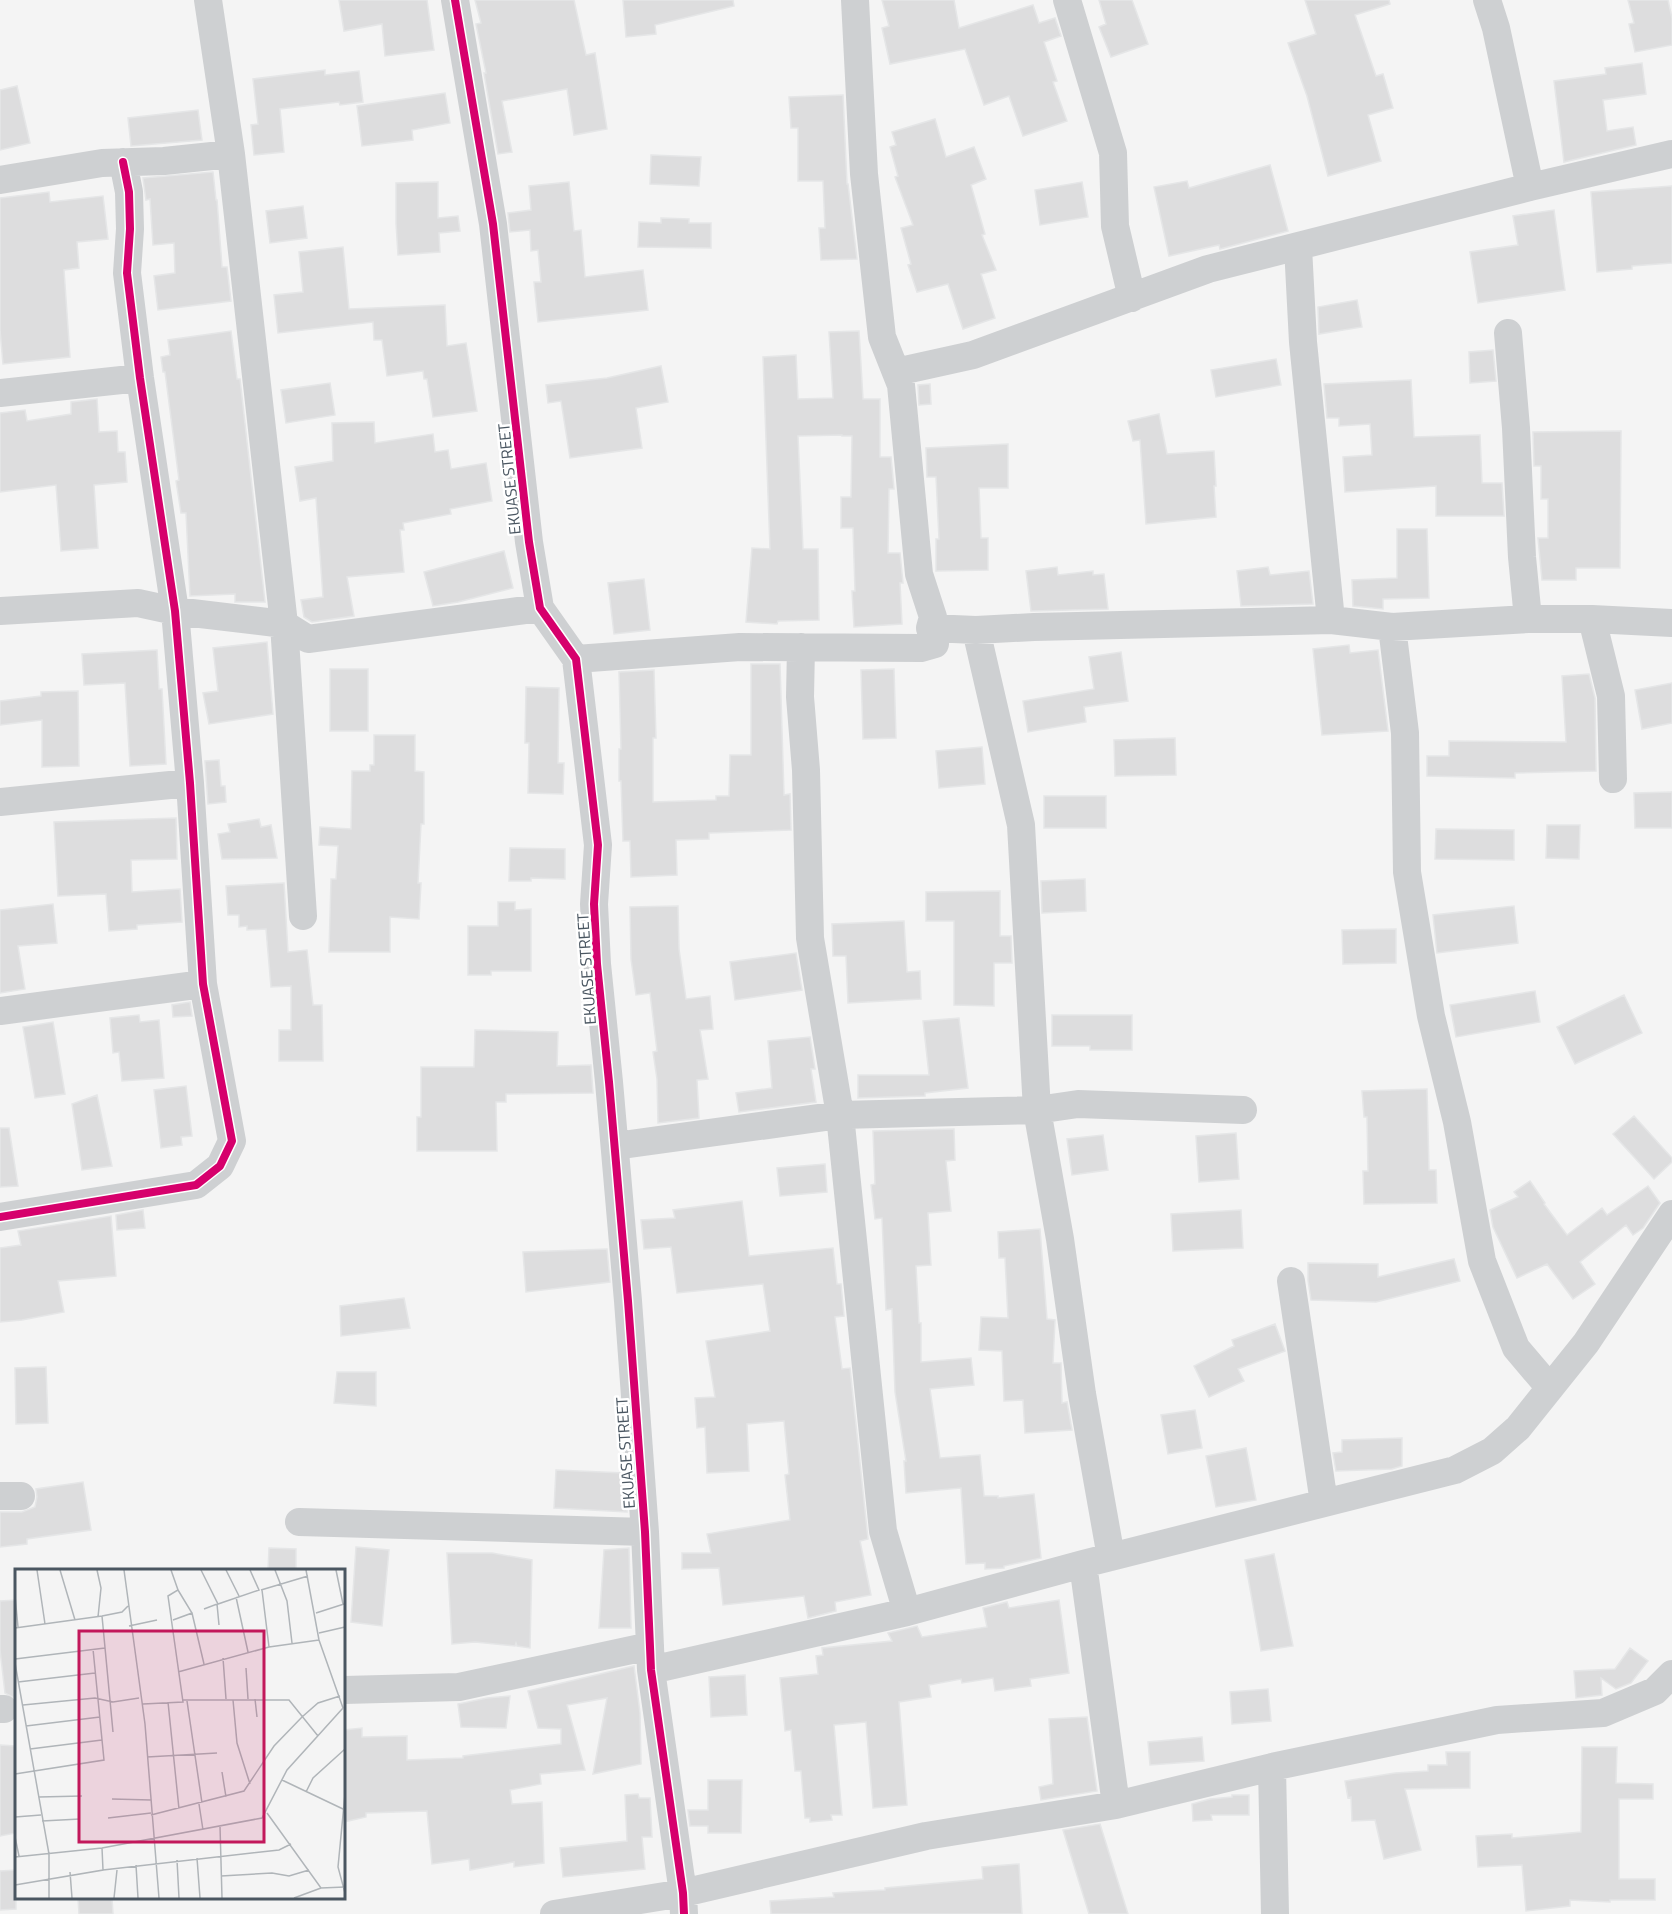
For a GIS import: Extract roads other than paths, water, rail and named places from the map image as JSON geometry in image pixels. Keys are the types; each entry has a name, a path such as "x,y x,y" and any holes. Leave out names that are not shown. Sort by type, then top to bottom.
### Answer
{"street":[{"path":"208,0 231,154 284,624 303,916"},
{"name":"EKUASE STREET","path":"455,0 493,224 529,542 540,608 576,659 598,845 594,904 597,964 615,1146 645,1532 650,1658 684,1904"},
{"path":"576,659 740,647 921,648 935,644 930,628 933,617 920,574 901,385 882,337 864,174 855,0"},
{"path":"1067,0 1113,153 1116,226 1132,298"},
{"path":"1487,0 1496,28 1530,187"},
{"path":"0,180 102,163 165,161 231,154"},
{"path":"896,372 973,355 1208,269 1530,187 1672,154"},
{"path":"0,1218 196,1185 220,1166 232,1140 203,984 190,783 175,611 140,378 127,273 130,229 129,192 123,162"},
{"path":"1298,247 1303,342 1331,620"},
{"path":"1508,333 1528,619"},
{"path":"0,393 140,378"},
{"path":"0,612 138,603 175,611 284,624 308,639 540,608"},
{"path":"930,628 976,630 1331,620 1392,627 1528,619 1672,623"},
{"path":"1592,619 1611,696 1613,779"},
{"path":"1392,627 1405,733 1407,872 1431,1016 1457,1122 1482,1261 1516,1348 1550,1388"},
{"path":"976,630 1022,825 1037,1110 1082,1394 1111,1557"},
{"path":"801,647 800,697 806,770 810,938 840,1115 883,1531 907,1612"},
{"path":"0,802 190,783"},
{"path":"0,1011 203,984"},
{"path":"615,1146 840,1115 1037,1110 1078,1104 1243,1110"},
{"path":"345,1690 459,1686 650,1658 907,1612 1083,1564 1455,1470 1492,1451 1518,1428 1586,1343 1672,1214"},
{"path":"1291,1281 1324,1503"},
{"path":"299,1522 645,1532"},
{"path":"1083,1564 1116,1805"},
{"path":"554,1914 684,1904 926,1836 1116,1805 1272,1767 1497,1720 1603,1713 1655,1691 1672,1674"},
{"path":"1272,1767 1275,1914"}]}
